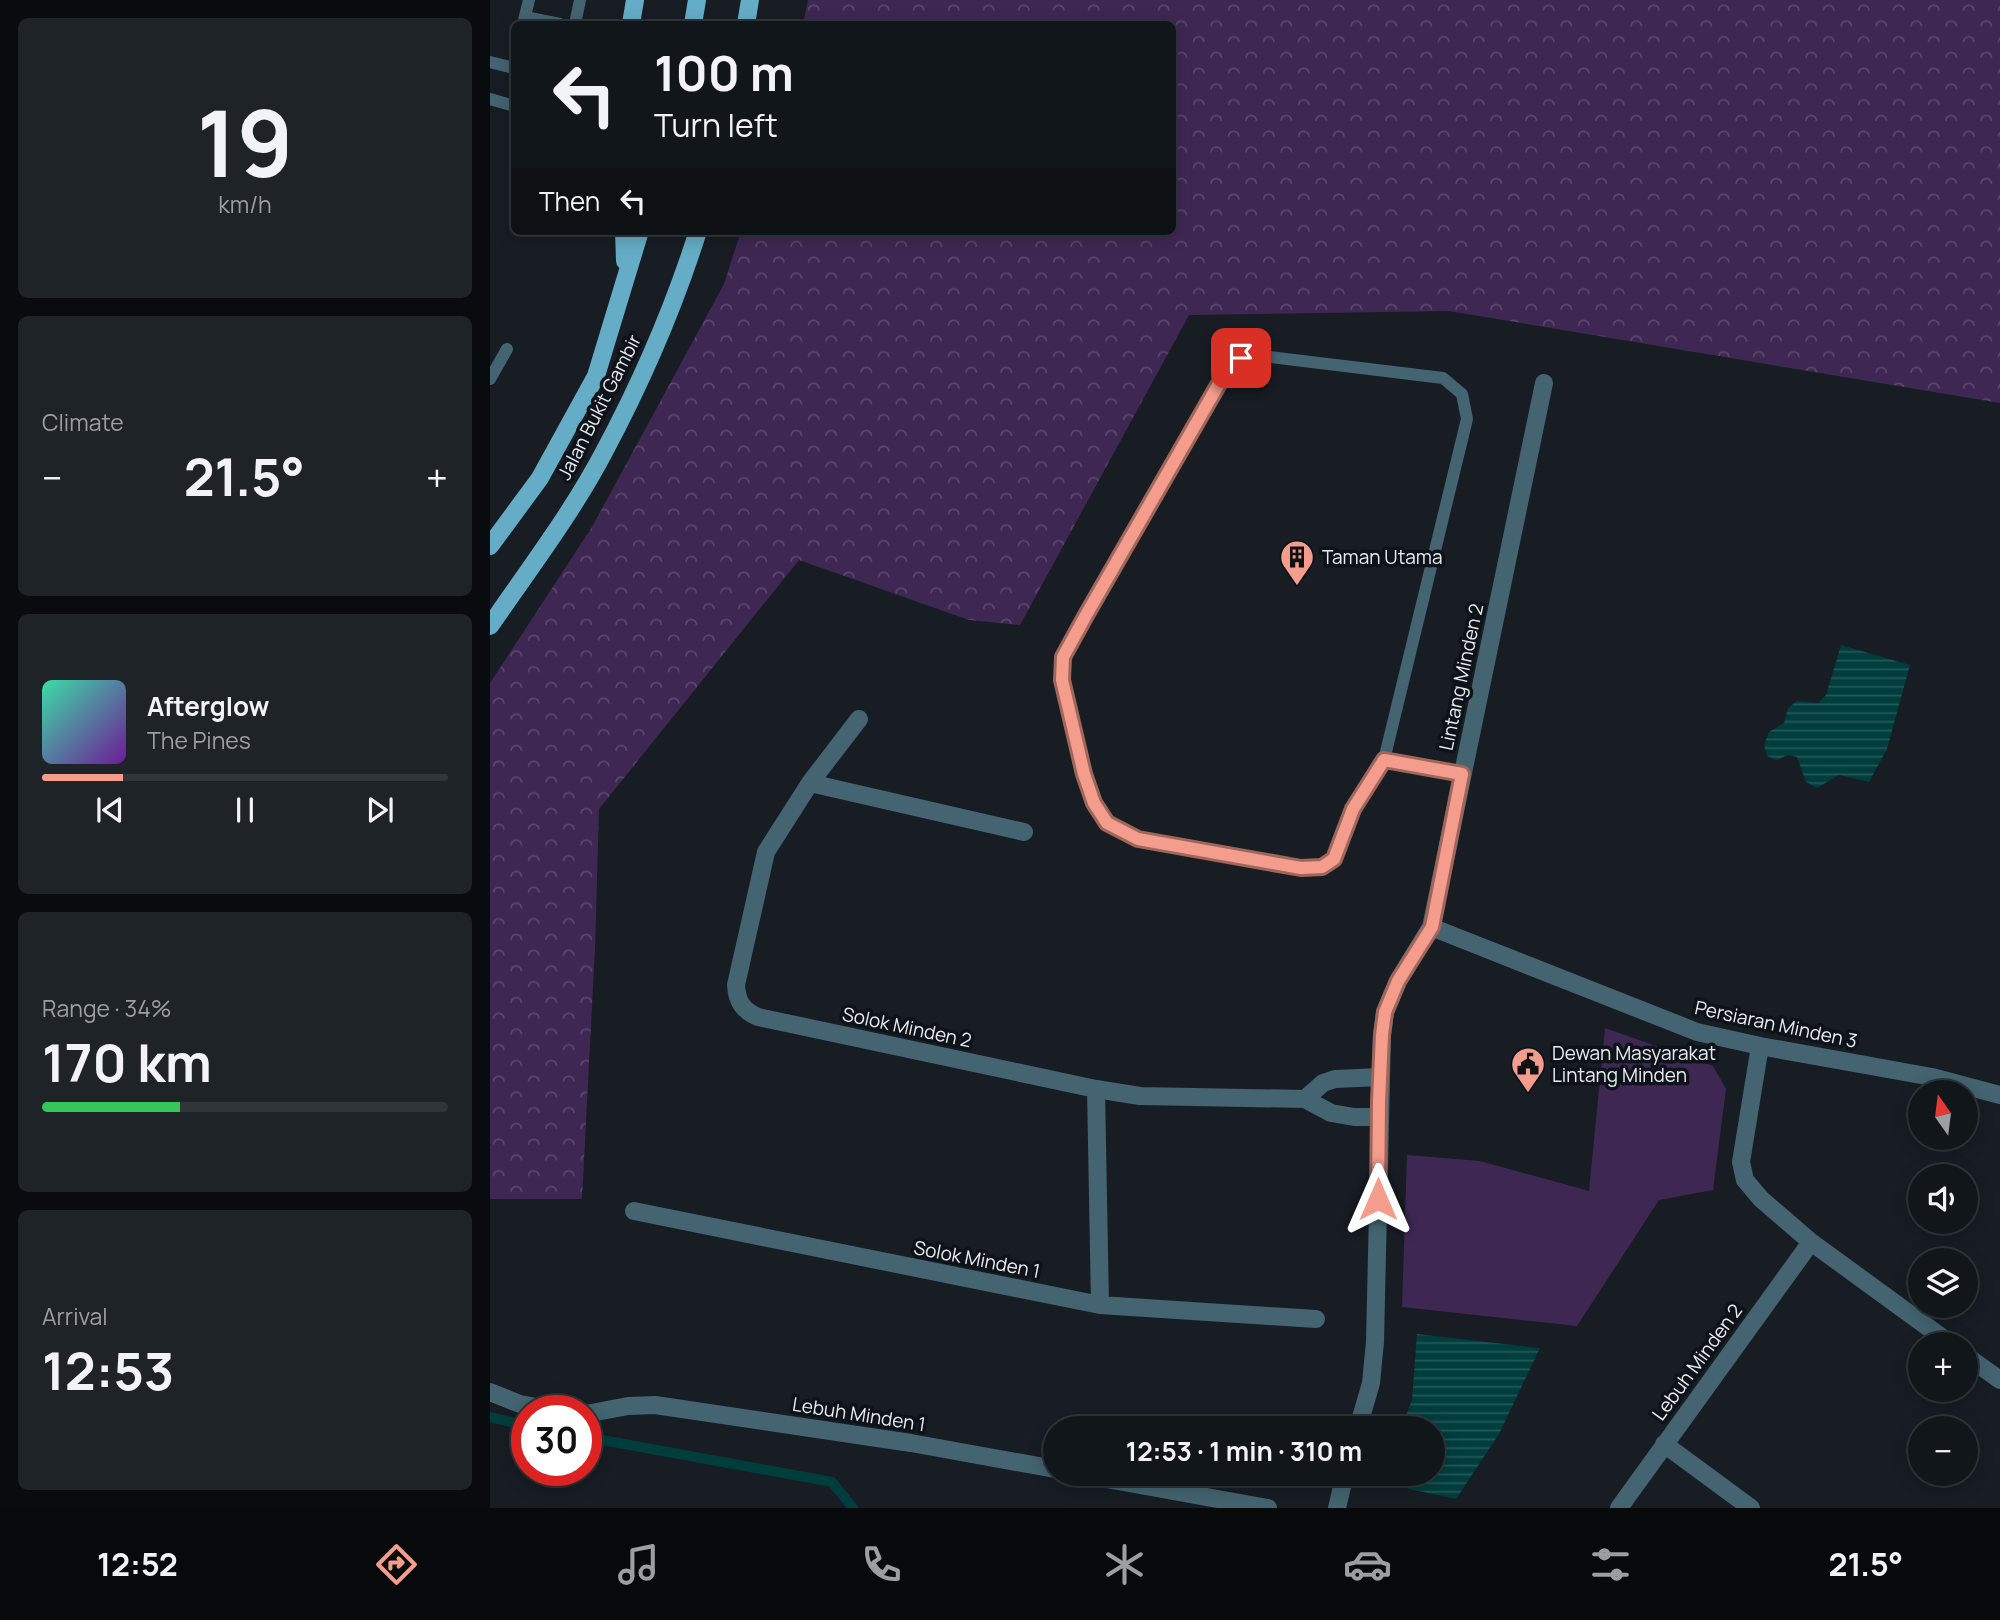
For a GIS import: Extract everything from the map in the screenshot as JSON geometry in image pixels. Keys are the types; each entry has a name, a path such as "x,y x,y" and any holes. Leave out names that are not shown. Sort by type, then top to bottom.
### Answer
{"main road":[{"path":"632,21 635,0"},
{"path":"746,21 750,0"},
{"path":"624,235 625,282"},
{"name":"Jalan Bukit Gambir","path":"490,546 540,478 596,376 639,235"},
{"name":"Jalan Bukit Gambir","path":"490,626 548,542 603,454 648,365 684,275 697,235"}],"street":[{"name":"Lintang Minden 2","path":"1361,1416 1371,1383 1375,1342 1380,1077 1385,1012 1398,981 1432,927 1544,383"},
{"name":"Solok Minden 2","path":"859,719 810,783 766,852 736,985 736,996 748,1013 1140,1096 1306,1099 1331,1113 1379,1117"},
{"path":"810,783 1024,832"},
{"name":"Persiaran Minden 3","path":"1432,927 1697,1032 1932,1077 2000,1095"},
{"path":"1760,1046 1741,1162 1745,1180 1761,1199 1811,1242 1935,1332"},
{"path":"1306,1099 1323,1083 1335,1079 1380,1077"},
{"path":"1096,1088 1100,1305"},
{"name":"Solok Minden 1","path":"634,1211 1100,1305 1316,1319"},
{"name":"Lebuh Minden 2","path":"1619,1508 1811,1242"},
{"path":"1978,1364 2000,1380"},
{"path":"490,1392 511,1400"},
{"name":"Lebuh Minden 1","path":"602,1411 655,1405 911,1443 1043,1467"},
{"path":"1664,1444 1751,1508"},
{"path":"1138,1486 1227,1504 1268,1508"},
{"path":"1337,1508 1342,1486"}],"lane":[{"path":"524,21 528,0"},
{"path":"576,21 580,0"},
{"path":"490,62 511,67"},
{"path":"490,99 511,105"},
{"path":"490,379 507,349"},
{"path":"1254,355 1443,378 1461,394 1467,419 1384,760 1353,809 1334,859 1322,867 1301,868 1138,839 1107,823 1094,803 1084,774 1062,680 1063,657 1228,368 1241,358 1254,355"},
{"path":"1384,760 1462,774"}],"green space":[{"path":"808,0 2000,0 2000,403 1449,311 1189,315 1020,625 969,620 799,560 599,809 582,1199 490,1199 490,683 592,527 724,284 740,235 1176,235 1176,21 804,21"},
{"path":"1605,1028 1713,1066 1726,1089 1713,1190 1659,1200 1577,1326 1402,1307 1407,1155 1480,1161 1589,1191"}],"shaded area":[{"path":"1841,645 1910,665 1887,749 1869,782 1839,775 1817,788 1806,782 1797,757 1788,755 1777,760 1767,756 1764,745 1769,732 1784,723 1788,708 1797,701 1818,703 1826,695"},
{"path":"1417,1334 1540,1348 1499,1434 1456,1499 1409,1489 1407,1486 1445,1486 1445,1416 1406,1416 1412,1400"}],"waterway":[{"path":"490,1417 511,1422"},
{"path":"602,1440 832,1482 853,1508"}],"place":[{"name":"Taman Utama","path":"1297,587"},
{"name":"Dewan Masyarakat Lintang Minden","path":"1528,1094"}],"route":[{"path":"1241,358 1228,368 1085,617 1063,657 1062,680 1084,774 1094,803 1107,823 1138,839 1301,868 1322,867 1334,859 1353,809 1384,760 1462,774 1432,927 1398,981 1385,1012 1379,1101 1378,1199"}]}
